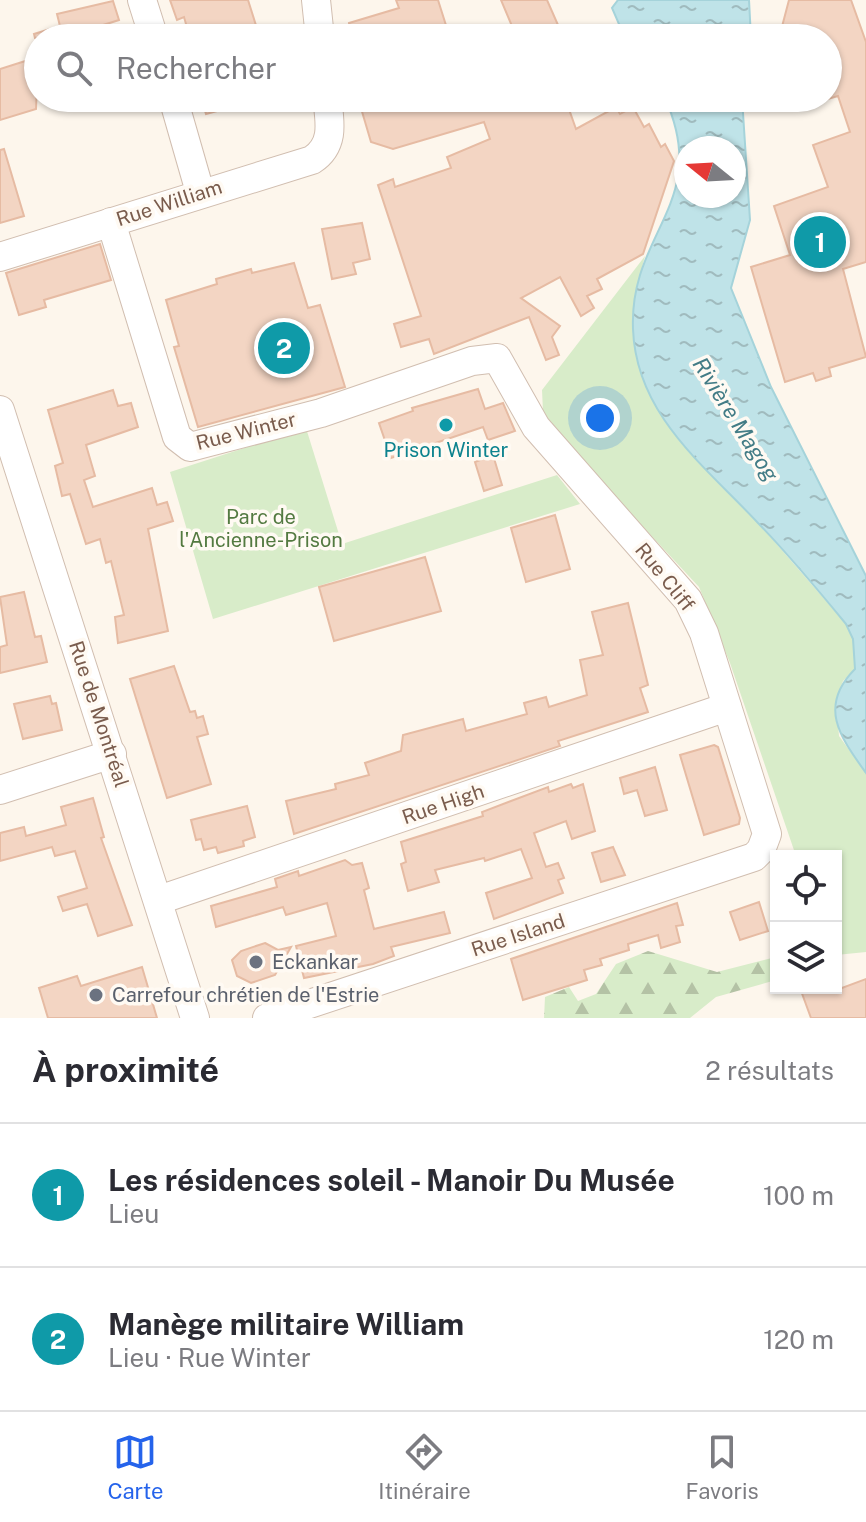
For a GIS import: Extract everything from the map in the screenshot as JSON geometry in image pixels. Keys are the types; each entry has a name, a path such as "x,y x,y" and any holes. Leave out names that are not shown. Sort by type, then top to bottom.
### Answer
{"street":[{"path":"142,0 150,24"},
{"path":"316,0 319,24"},
{"path":"177,112 200,192"},
{"name":"Rue William","path":"0,257 200,192 312,160 320,154 329,138 328,112"},
{"name":"Rue Winter","path":"111,222 177,437 190,447 321,413 486,357"},
{"name":"Rue Cliff","path":"486,357 497,358 502,364 536,427 688,600 704,633 764,821 767,834 765,844"},
{"name":"Rue de Montréal","path":"0,410 195,1018"},
{"name":"Rue High","path":"159,900 727,707"},
{"path":"0,790 112,754"},
{"name":"Rue Island","path":"267,1018 754,857 765,844"}],"green space":[{"path":"645,256 637,287 760,525 846,624 853,638 855,669 843,681 836,701 839,736 866,773 866,952 842,954 842,850 794,850 730,663 699,587 552,429 543,412 542,390"},
{"name":"Parc de l'Ancienne-Prison","path":"306,428 342,544 557,475 580,504 213,619 170,472"},
{"path":"648,951 717,972 770,959 770,982 716,997 690,1018 544,1018 545,997 569,987 578,1001 596,994 616,964"}],"water":[{"path":"618,0 749,0 750,24 619,24 612,8"},
{"path":"670,112 743,112 744,136 677,136"},
{"name":"Rivière Magog","path":"746,159 750,220 731,288 771,387 866,576 866,773 842,735 835,709 837,696 855,669 853,639 846,624 781,548 677,437 646,388 637,360 633,329 635,295 643,266 674,191 674,208 746,208"}],"building":[{"path":"170,0 248,0 256,24 186,24 184,17 177,20"},
{"path":"396,0 438,0 446,24 349,24 349,23 399,8"},
{"path":"501,0 547,0 558,24 511,24"},
{"path":"789,0 851,0 866,42 866,262 843,269 866,357 829,368 831,376 816,381 813,373 785,382 751,267 790,255 774,206 828,187 813,145 850,132 842,108 842,24 783,24"},
{"path":"113,1 119,20 106,24 60,24 57,14"},
{"path":"24,61 26,112 0,120 0,69"},
{"path":"362,112 570,112 576,129 607,112 636,112 644,127 649,124 661,147 665,144 674,161 643,254 597,279 602,289 587,296 594,308 581,316 560,277 521,298 560,326 552,337 559,355 546,360 529,317 434,354 429,339 401,347 394,324 421,316 378,185 393,179 395,187 451,168 447,157 490,139 484,122 393,149 371,142"},
{"path":"4,149 24,216 0,223 0,150"},
{"path":"362,223 370,259 353,263 356,274 332,279 322,229"},
{"path":"100,244 111,280 44,300 46,307 19,315 6,273"},
{"path":"294,263 308,308 320,305 345,387 198,427 174,347 179,346 166,300 217,284 216,279 251,269 252,273"},
{"name":"Prison Winter","path":"478,389 485,409 503,403 515,431 488,440 483,427 391,458 379,423 413,411 412,408"},
{"path":"113,390 118,406 131,403 138,427 86,445 95,476 84,480 93,507 152,488 157,505 167,502 173,521 148,529 168,631 118,643 115,617 124,615 111,561 106,563 100,539 86,544 70,494 62,496 55,466 63,463 48,410"},
{"path":"493,455 502,485 484,491 475,462"},
{"path":"555,515 570,569 526,582 511,528"},
{"path":"425,557 441,611 334,641 319,587"},
{"path":"24,592 35,637 41,636 47,662 0,673 0,647 7,645 0,597"},
{"path":"628,603 648,685 640,688 648,712 558,741 560,746 294,834 286,801 336,789 335,784 369,775 365,763 401,751 403,735 463,719 466,731 527,714 524,703 546,697 549,707 587,695 580,660 603,655 592,612"},
{"path":"174,666 190,712 195,711 197,718 203,716 208,734 197,737 211,784 167,798 130,679"},
{"path":"50,696 52,704 56,703 62,730 23,739 14,704"},
{"path":"714,745 718,747 740,818 739,824 704,835 680,755"},
{"path":"655,767 667,810 645,816 637,790 624,794 620,778"},
{"path":"571,784 573,788 583,784 595,831 572,839 566,821 534,833 546,867 558,863 564,878 558,880 563,893 494,919 486,893 532,878 521,849 485,861 484,858 435,870 439,882 408,891 401,864 406,862 401,842 483,816 482,812 548,787 549,792"},
{"path":"93,798 104,837 101,838 132,925 98,936 87,904 63,911 58,897 87,888 75,851 55,856 52,847 0,861 0,833 24,827 26,836 66,825 61,807"},
{"path":"247,806 255,837 243,841 244,846 218,853 216,847 204,850 201,839 196,840 191,820"},
{"path":"613,847 625,875 601,882 592,853"},
{"path":"345,860 352,865 362,863 369,888 364,890 374,929 444,912 450,933 391,947 394,956 373,964 304,978 296,946 336,936 327,903 286,915 283,907 216,927 211,906 277,887 275,879 298,871 299,876"},
{"path":"759,902 768,931 740,940 730,912"},
{"path":"677,903 683,925 676,926 680,942 661,948 658,935 628,944 629,950 600,959 602,965 584,970 587,980 523,1000 511,959"},
{"name":"Eckankar","path":"265,943 278,950 291,947 275,975 251,983 237,976 232,960 241,951"},
{"name":"Carrefour chrétien de l'Estrie","path":"142,967 157,1018 48,1018 39,988 77,976 81,986"},
{"path":"866,979 866,1018 811,1018 802,994 842,994 842,988"}],"place":[{"name":"Les résidences soleil - Manoir Du Musée","path":"820,242"},
{"name":"Manège militaire William","path":"284,348"},
{"name":"Prison Winter","path":"446,425"},
{"name":"Eckankar","path":"256,962"},
{"name":"Carrefour chrétien de l'Estrie","path":"96,995"}]}
